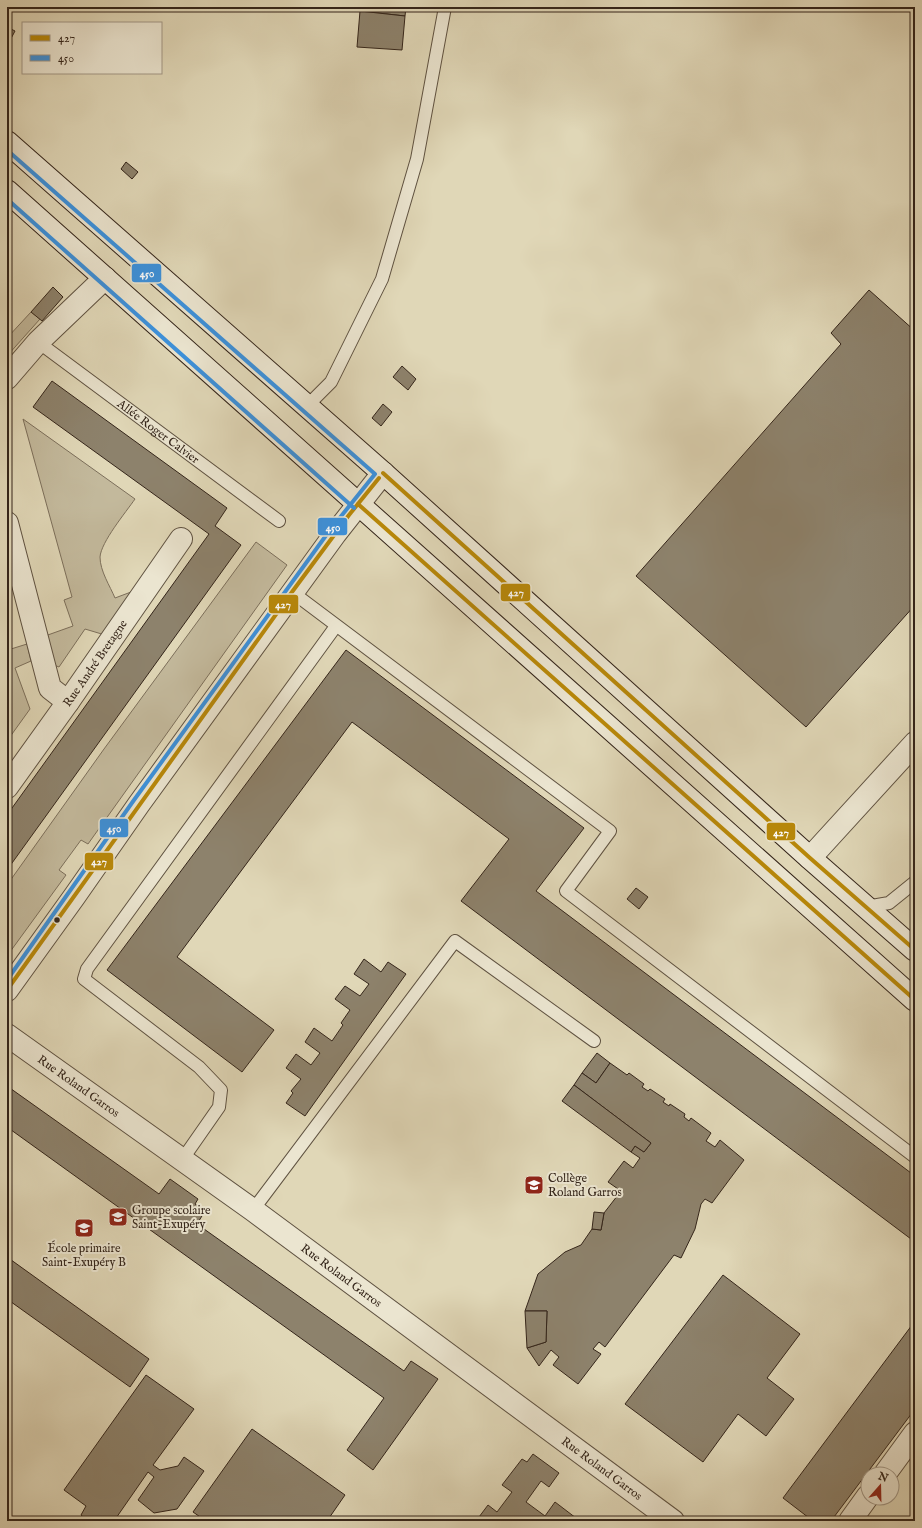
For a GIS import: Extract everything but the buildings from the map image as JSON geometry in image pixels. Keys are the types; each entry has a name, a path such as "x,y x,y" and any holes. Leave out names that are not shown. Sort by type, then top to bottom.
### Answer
{"main road":[{"path":"7,142 306,407 383,473 810,858 915,950"},
{"path":"7,191 915,1000"},
{"path":"7,378 38,342 105,278"},
{"path":"7,990 292,592 383,473"},
{"path":"7,523 50,688 68,702"},
{"name":"Rue André Bretagne","path":"7,787 181,539"},
{"path":"810,858 915,743"},
{"name":"Rue Roland Garros","path":"7,1034 253,1210 673,1521"},
{"path":"891,1466 915,1433"},
{"path":"850,1521 861,1506"}],"lane":[{"path":"306,407 331,382 382,279 418,159 445,7"},
{"name":"Allée Roger Calvier","path":"38,342 279,521"},
{"path":"292,592 610,832 566,891 915,1157"},
{"path":"182,1160 219,1107 221,1090 199,1067 84,979 87,969 336,626"},
{"path":"866,907 889,903 915,882"},
{"path":"253,1210 455,941 594,1041"}],"shaded area":[{"path":"31,312 40,319 7,356 7,338"},
{"path":"23,419 135,499 109,535 101,551 100,557 103,573 115,598 131,592 105,635 85,629 59,667 54,665 45,636 73,626 64,600 72,597"},
{"path":"256,542 287,565 88,844 81,840 59,870 66,875 7,956 7,885 104,749"},
{"path":"7,635 11,649 27,644 31,661 15,668 30,709 7,741"}],"transit line":[{"name":"450","path":"7,150 375,474 330,530 134,800 7,980"},
{"name":"450","path":"7,199 354,508"},
{"name":"427","path":"383,473 810,858 915,950"},
{"name":"427","path":"7,990 292,592 349,515 379,478"},
{"name":"427","path":"358,504 915,1000"}],"place":[{"name":"Collège Roland Garros","path":"534,1185"},
{"name":"Groupe scolaire Saint-Exupéry","path":"118,1217"},
{"name":"École primaire Saint-Exupéry B","path":"84,1228"}]}
